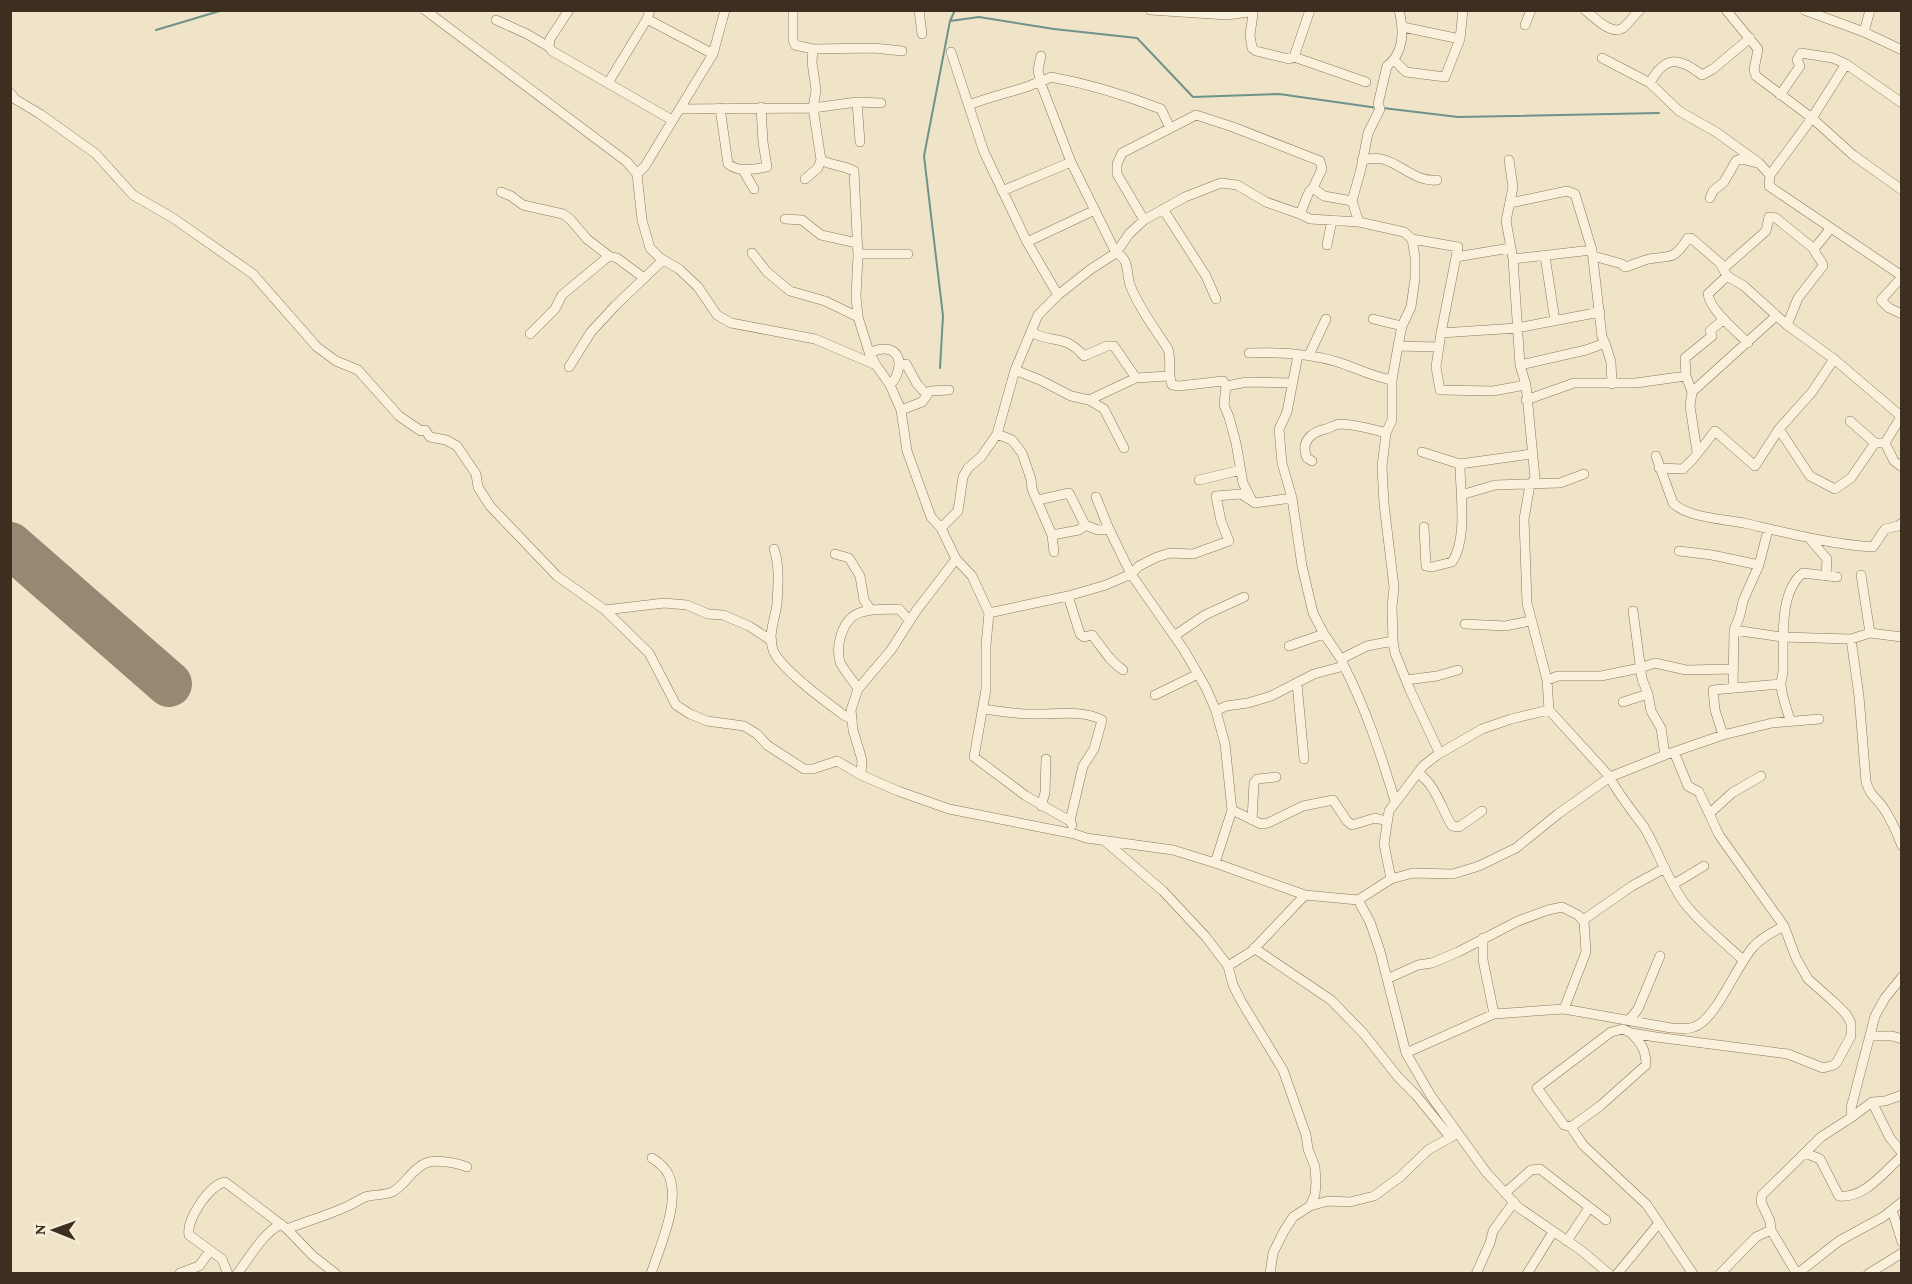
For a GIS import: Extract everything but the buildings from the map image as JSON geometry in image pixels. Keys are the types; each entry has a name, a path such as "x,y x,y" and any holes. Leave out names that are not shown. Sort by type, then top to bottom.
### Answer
{"street":[{"path":"425,10 627,162 637,174 642,220 650,248 663,260 679,269 698,287 717,315 731,323 815,339 876,365"},
{"path":"549,47 550,39 569,10"},
{"path":"637,174 645,166 713,54 725,10"},
{"path":"793,10 795,45 813,49 874,48 902,51"},
{"path":"919,10 922,34"},
{"path":"1150,10 1227,15 1249,12 1253,14 1250,35 1252,48 1256,51 1290,59 1294,57 1366,82"},
{"path":"1294,57 1310,10"},
{"path":"1359,222 1352,201 1368,133 1380,109 1378,104 1387,66 1394,60 1402,39 1403,27 1399,10"},
{"path":"1394,60 1406,72 1445,77 1460,39 1463,10"},
{"path":"1525,25 1531,10"},
{"path":"1585,10 1612,30 1623,28 1640,10"},
{"path":"1726,10 1758,49 1754,70 1756,76 1812,118 1853,155 1902,190"},
{"path":"1804,10 1864,32 1902,50"},
{"path":"1864,32 1870,11"},
{"path":"608,83 649,15 713,54"},
{"path":"496,20 527,34 560,56 672,120"},
{"path":"1403,27 1460,39"},
{"path":"1650,83 1657,70 1674,62 1689,65 1702,75 1713,69 1750,38"},
{"path":"805,179 818,168 821,160 813,108 816,90 812,62 813,49"},
{"path":"951,52 984,152 1027,242 1058,295"},
{"path":"1780,95 1800,66 1797,60 1801,53 1833,58 1855,68 1902,103"},
{"path":"1041,56 1038,70 1041,84 1071,162 1116,253 1121,255 1128,267 1129,283 1168,350 1170,357 1168,376 1172,385 1223,381 1226,386 1224,405 1229,417 1241,470 1249,498 1255,502"},
{"path":"1602,58 1650,83 1679,111 1716,132 1759,163 1770,175"},
{"path":"1846,64 1812,118 1770,175 1769,186 1902,276 1881,300 1889,308 1902,314"},
{"path":"969,105 1015,92 1032,84 1041,84 1051,77 1079,82 1130,97 1161,110 1170,128"},
{"path":"10,93 15,99 96,154 133,195 173,218 253,274 317,347 336,361 358,370 399,417 421,431 425,430 430,437 446,440 457,446 476,474 478,487 490,506 556,576 605,610 649,653 676,705 707,721 744,726 757,734 766,745 804,769 813,769 837,761 861,775 898,791 949,809 1106,842 1173,850 1215,862 1305,895 1358,900 1391,879 1413,873 1453,874 1479,866 1516,848 1610,777 1723,735 1790,720 1819,719"},
{"path":"680,109 813,108 857,102 881,103"},
{"path":"857,102 861,142"},
{"path":"720,108 728,164 743,170 767,167 761,107"},
{"path":"1144,220 1117,174 1117,164 1122,153 1196,115 1233,126 1320,161 1322,169 1300,214"},
{"path":"1362,160 1381,159 1417,177 1437,180"},
{"path":"1710,198 1713,191 1724,182 1736,161 1741,159 1759,163"},
{"path":"821,160 828,164 845,166 854,171 858,317 869,352 890,385 901,410 907,451 931,517 941,528 956,559 972,576 989,613 983,710 974,757 1041,806 1070,820"},
{"path":"1509,160 1513,186 1506,221 1513,259 1520,365 1526,385 1535,478 1530,485 1524,519 1527,603 1547,680 1549,710 1610,777 1644,829 1685,903 1743,960"},
{"path":"1002,191 1071,162"},
{"path":"743,170 754,189"},
{"path":"941,528 958,511 963,477 968,468 981,457 997,434 1015,370 1038,315 1058,295 1116,253 1129,234 1144,220 1185,197 1221,183 1237,185 1266,202 1310,219 1359,222 1404,232 1412,239 1458,247 1436,367 1440,390 1493,391 1526,385"},
{"path":"1313,188 1324,196 1352,201"},
{"path":"1510,203 1567,191 1575,194 1592,253 1602,337 1611,362 1612,384"},
{"path":"501,192 523,205 563,214 574,223 586,239 644,278"},
{"path":"1163,209 1206,276 1216,299"},
{"path":"1027,242 1095,210"},
{"path":"1748,343 1724,320 1708,299 1708,294 1766,231 1769,217 1776,218 1814,249 1823,266 1795,303 1787,325"},
{"path":"785,219 802,220 821,235 857,243"},
{"path":"1327,245 1332,220"},
{"path":"1814,249 1830,228"},
{"path":"1513,259 1592,253 1625,267 1676,254 1690,238 1716,259 1725,273 1744,286 1787,325 1834,359 1901,416 1851,478 1835,489 1810,476 1779,429"},
{"path":"1412,239 1415,278 1411,307 1402,326 1392,380 1392,420 1386,433 1382,467 1394,587 1392,607 1395,653 1439,752 1437,755"},
{"path":"1456,257 1510,248"},
{"path":"752,253 777,282 790,291 825,301 858,317"},
{"path":"858,254 908,254"},
{"path":"530,334 555,309 562,296 609,256"},
{"path":"1545,256 1556,321"},
{"path":"569,367 591,332 663,260"},
{"path":"1441,333 1517,328 1600,312"},
{"path":"1692,392 1776,316"},
{"path":"1309,355 1326,319"},
{"path":"1373,319 1402,326"},
{"path":"1697,452 1690,406 1692,392 1686,376 1685,358 1712,336 1710,331 1724,320"},
{"path":"1031,332 1040,337 1066,340 1083,356 1107,346 1114,346 1136,378"},
{"path":"1520,365 1586,350 1605,343"},
{"path":"1398,346 1439,347"},
{"path":"869,352 884,349 893,351 898,356 900,366 895,381 890,385"},
{"path":"1249,353 1309,355 1363,370 1378,378 1392,380"},
{"path":"1298,355 1287,412 1279,429 1282,463 1292,498 1302,566 1314,613 1357,691 1395,801"},
{"path":"1659,468 1683,469 1715,431 1755,466 1779,429 1812,392 1834,359"},
{"path":"900,366 906,364 917,384 927,395"},
{"path":"1015,370 1071,396 1089,400 1104,409 1124,448"},
{"path":"1089,400 1136,378 1168,376"},
{"path":"1526,400 1574,383 1612,384 1686,376"},
{"path":"1226,386 1247,382 1292,383"},
{"path":"901,410 922,402 934,389 949,390"},
{"path":"1850,422 1880,443 1894,461 1902,467"},
{"path":"1312,461 1305,453 1305,443 1318,430 1337,424 1386,433"},
{"path":"997,434 1012,440 1022,453 1032,489 1052,535 1054,552"},
{"path":"1422,452 1460,464 1531,454"},
{"path":"1656,456 1673,503 1701,516 1809,538 1873,547 1885,529 1900,526"},
{"path":"1424,527 1426,566 1432,567 1452,562 1459,551 1462,524 1460,464"},
{"path":"1200,480 1241,470"},
{"path":"1461,495 1495,485 1560,483 1584,474"},
{"path":"1038,500 1069,493 1085,525 1098,530 1109,529"},
{"path":"989,613 1068,596 1106,585 1131,574 1139,566 1157,557 1170,553 1193,554 1229,541 1221,521 1216,496 1241,494 1255,502 1292,498"},
{"path":"1096,497 1131,574 1198,674 1216,711 1224,744 1232,810 1215,862"},
{"path":"1052,535 1079,530 1085,525"},
{"path":"1733,688 1734,630 1743,601 1759,565 1768,530"},
{"path":"1809,538 1827,559 1826,576"},
{"path":"774,549 779,563 777,605 771,628 775,654 793,673 838,711 852,719"},
{"path":"1679,551 1759,565"},
{"path":"834,554 849,558 860,576 864,600 871,610"},
{"path":"861,775 862,760 851,710 858,689 891,650 909,620 956,559"},
{"path":"1790,720 1781,684 1784,670 1782,637 1790,589 1803,573 1837,577"},
{"path":"1861,574 1870,633"},
{"path":"1068,596 1082,636 1094,636 1096,643 1112,663 1123,670"},
{"path":"1174,636 1205,615 1244,597"},
{"path":"605,610 664,603 687,605 708,614 723,615 749,626 772,641"},
{"path":"858,689 840,662 838,645 847,619 855,613 899,609 909,620"},
{"path":"1631,1033 1788,1054 1823,1068 1834,1065 1851,1036 1851,1023 1840,1008 1808,979 1796,958 1784,926 1719,835 1699,792 1688,786 1669,754 1661,728 1652,711 1640,668 1633,610"},
{"path":"1465,624 1505,626 1530,621"},
{"path":"1734,630 1782,637 1851,639 1870,633 1902,637"},
{"path":"1289,646 1324,634"},
{"path":"1851,639 1859,696 1866,783 1870,795 1882,806 1895,828 1902,846"},
{"path":"1216,711 1226,706 1248,703 1271,696 1342,662 1367,646 1393,641"},
{"path":"1547,680 1558,676 1601,676 1655,663 1686,670 1732,669"},
{"path":"1407,680 1437,676 1458,670"},
{"path":"1155,695 1198,674"},
{"path":"1297,683 1304,759"},
{"path":"1723,735 1715,710 1713,690 1781,684"},
{"path":"1623,702 1648,694"},
{"path":"983,710 1028,714 1080,714 1102,720 1094,749 1083,766 1070,820 1075,834"},
{"path":"1391,879 1384,844 1389,811 1423,766 1437,755 1482,729 1549,710"},
{"path":"1041,806 1046,759"},
{"path":"1418,773 1425,777 1432,787 1452,826 1459,827 1482,811"},
{"path":"1709,814 1732,793 1761,776"},
{"path":"1252,820 1254,783 1257,779 1276,777"},
{"path":"1232,810 1261,824 1268,823 1303,806 1333,800 1352,825 1375,818 1387,821"},
{"path":"1106,842 1163,891 1206,937 1228,966 1240,1001 1275,1054 1294,1097 1315,1167 1315,1195 1310,1206"},
{"path":"1674,884 1704,866"},
{"path":"1584,922 1586,918 1632,886 1665,868"},
{"path":"1228,966 1254,948 1305,895"},
{"path":"1358,900 1370,922 1380,951 1406,1053 1454,1135"},
{"path":"1386,979 1458,952 1518,921 1562,908 1578,915 1584,922 1586,952 1564,1009"},
{"path":"1406,1053 1494,1014 1564,1009 1671,1028 1697,1027 1725,994 1752,947 1784,926"},
{"path":"1483,938 1483,960 1494,1014"},
{"path":"1254,948 1331,1000 1364,1034 1398,1077 1514,1202 1582,1251 1609,1274"},
{"path":"1629,1020 1638,1009 1660,956"},
{"path":"1852,1118 1851,1108 1875,1016 1885,998 1902,977"},
{"path":"1623,1029 1631,1033 1642,1044 1646,1055 1646,1065 1600,1106 1571,1126 1564,1125 1537,1088 1611,1032 1623,1029"},
{"path":"1871,1036 1892,1036 1902,1039"},
{"path":"1902,1095 1885,1101 1872,1102 1852,1118 1821,1137 1762,1195 1761,1202 1770,1221 1771,1230 1797,1274 1839,1241 1883,1217 1902,1202"},
{"path":"1805,1153 1820,1159 1839,1196 1844,1197 1862,1192 1902,1155 1890,1138 1872,1102"},
{"path":"1571,1126 1583,1145 1647,1205 1693,1274"},
{"path":"1270,1274 1273,1253 1293,1217 1310,1206 1328,1202 1350,1202 1374,1196 1400,1177 1428,1150 1454,1135"},
{"path":"651,1274 668,1221 672,1198 669,1175 662,1165 652,1158"},
{"path":"237,1274 274,1227 347,1207 367,1196 381,1196 393,1192 402,1185 404,1180 428,1162 457,1162 467,1167"},
{"path":"1505,1193 1531,1170 1540,1169 1606,1220"},
{"path":"228,1274 222,1258 189,1235 188,1224 194,1212 217,1184 225,1182 284,1226 313,1256 334,1273"},
{"path":"1476,1274 1493,1231 1514,1202"},
{"path":"1567,1241 1589,1208"},
{"path":"1892,1210 1902,1242"},
{"path":"1617,1274 1659,1223"},
{"path":"1720,1274 1756,1237 1771,1230"},
{"path":"1527,1274 1553,1232"},
{"path":"180,1273 199,1266 210,1251"},
{"path":"1868,1274 1902,1253"}],"waterway":[{"path":"156,30 223,10"},
{"path":"940,368 943,316 924,156 950,21 955,10"},
{"path":"950,21 979,17 1054,29 1137,38 1193,97 1279,94 1378,108"},
{"path":"1383,108 1458,117 1659,113"}],"runway":[{"path":"10,545 169,684"}]}
